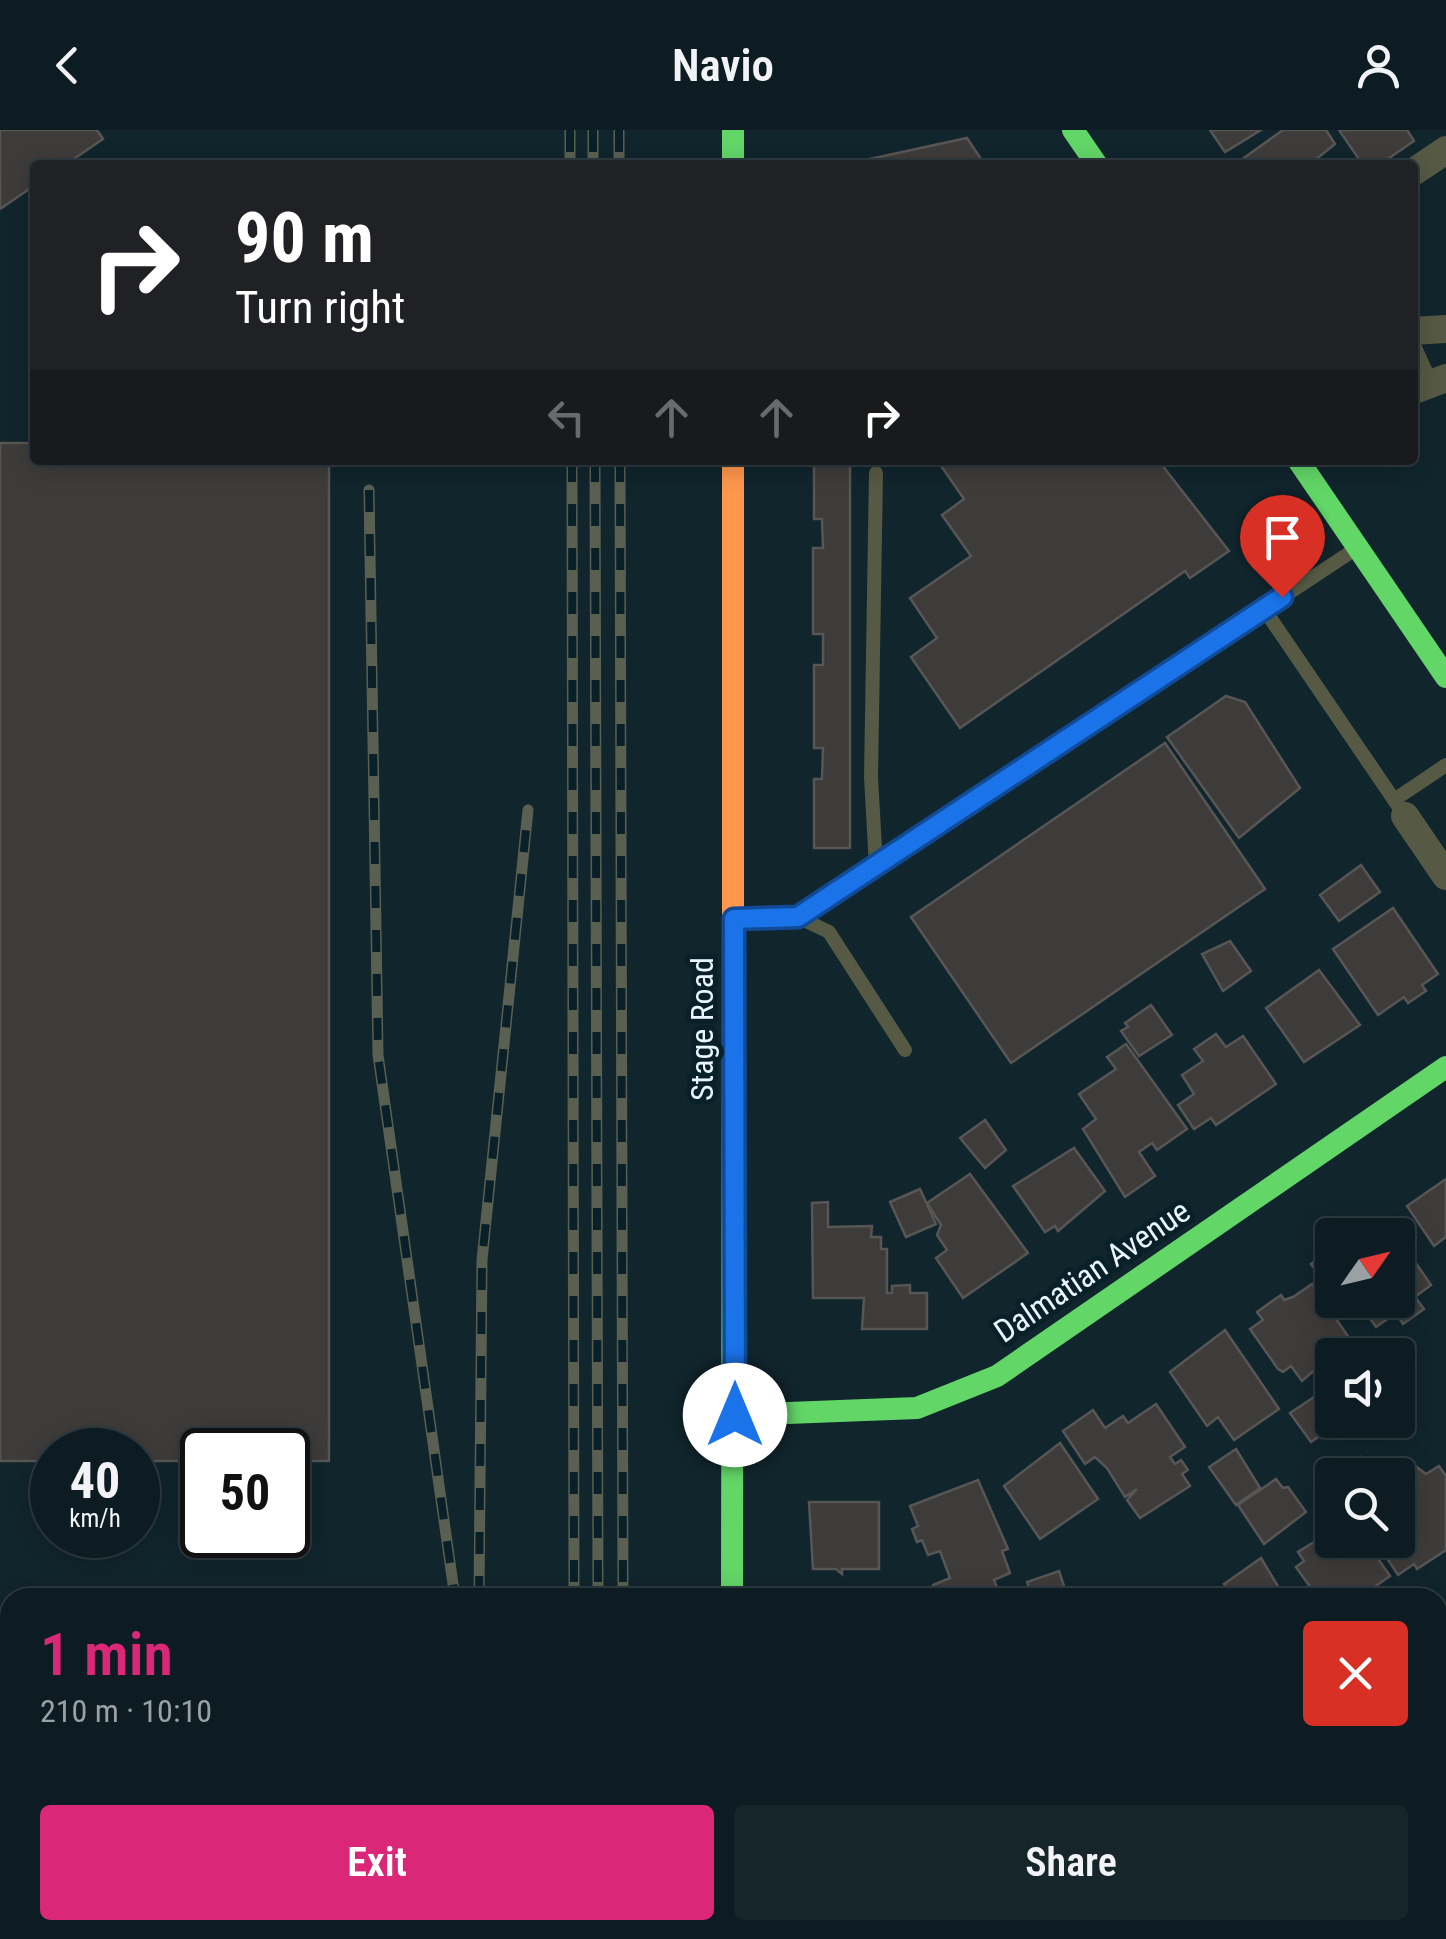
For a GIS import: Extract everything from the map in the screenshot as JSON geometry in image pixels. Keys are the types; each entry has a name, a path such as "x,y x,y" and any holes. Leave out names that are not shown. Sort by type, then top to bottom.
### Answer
{"main road":[{"path":"732,130 732,160"},
{"path":"1073,130 1094,160"},
{"name":"Stage Road","path":"732,1588 733,465"},
{"path":"1301,465 1446,677"},
{"name":"Dalmatian Avenue","path":"735,1415 917,1408 997,1376 1446,1067"}],"street":[{"path":"1418,169 1446,150"},
{"path":"1418,331 1446,329"},
{"path":"1400,808 1446,876"}],"lane":[{"path":"1418,355 1430,384"},
{"path":"876,473 871,777 876,866"},
{"path":"798,917 1358,548"},
{"path":"1264,609 1400,808 1446,765"},
{"path":"734,919 798,917 829,932 905,1050"}],"building":[{"path":"0,130 97,130 103,139 72,160 30,160 30,188 0,209"},
{"path":"1210,130 1261,130 1225,152"},
{"path":"1283,130 1326,130 1335,144 1315,160 1241,160"},
{"path":"1339,130 1407,130 1414,141 1386,160 1360,160"},
{"path":"967,138 982,160 865,160"},
{"path":"0,443 30,443 30,465 329,465 329,1461 310,1461 310,1428 180,1428 180,1461 160,1461 160,1428 30,1428 30,1461 0,1461"},
{"path":"814,465 850,465 850,848 814,848 814,779 822,779 823,748 814,748 814,665 823,665 823,634 813,634 813,548 823,548 822,519 814,519"},
{"path":"940,465 1162,465 1229,551 1190,578 1185,571 960,728 911,657 937,638 910,598 971,556 942,515 964,499"},
{"path":"1226,696 1245,702 1300,788 1239,838 1167,737"},
{"path":"1165,743 1265,889 1011,1063 911,917"},
{"path":"1361,865 1380,892 1339,921 1320,895"},
{"path":"1393,908 1438,974 1422,985 1426,991 1408,1003 1404,997 1378,1015 1333,949"},
{"path":"1230,941 1251,971 1223,991 1202,954"},
{"path":"1319,970 1360,1025 1304,1062 1266,1008"},
{"path":"1151,1005 1172,1035 1139,1056 1121,1031 1128,1027 1125,1023"},
{"path":"1216,1034 1226,1047 1243,1036 1276,1084 1216,1125 1211,1118 1194,1129 1178,1105 1194,1094 1182,1075 1203,1061 1194,1049"},
{"path":"1126,1044 1187,1129 1157,1150 1152,1143 1139,1152 1155,1176 1125,1197 1083,1129 1096,1119 1079,1094 1116,1069 1107,1057"},
{"path":"985,1120 1006,1150 985,1168 960,1138"},
{"path":"1074,1148 1105,1191 1058,1231 1055,1226 1045,1232 1013,1186"},
{"path":"970,1174 1028,1253 963,1298 936,1258 947,1250 937,1235 941,1225 927,1203"},
{"path":"1446,1179 1446,1237 1434,1246 1407,1206"},
{"path":"920,1189 936,1224 906,1237 890,1202"},
{"path":"828,1202 828,1227 872,1226 871,1237 881,1237 881,1249 887,1249 887,1293 892,1293 892,1286 910,1285 910,1293 927,1293 927,1329 862,1329 864,1298 813,1298 812,1203"},
{"path":"1415,1262 1431,1285 1415,1297"},
{"path":"1312,1284 1315,1318 1335,1318 1349,1338 1315,1338 1315,1370 1302,1381 1291,1366 1283,1372 1278,1369 1250,1329 1263,1320 1257,1312 1281,1295 1284,1300"},
{"path":"1415,1297 1424,1309 1415,1315"},
{"path":"1370,1318 1389,1318 1376,1327"},
{"path":"1225,1330 1279,1409 1234,1440 1218,1417 1207,1426 1170,1372"},
{"path":"1315,1396 1317,1438 1311,1442 1290,1413"},
{"path":"1156,1404 1185,1447 1170,1457 1175,1464 1181,1460 1188,1470 1182,1474 1190,1486 1140,1518 1127,1500 1137,1489 1125,1497 1107,1468 1095,1457 1085,1464 1063,1431 1093,1410 1105,1428 1123,1416 1128,1423"},
{"path":"1060,1443 1098,1499 1040,1539 1004,1486"},
{"path":"1236,1449 1260,1488 1236,1505 1209,1467"},
{"path":"1415,1466 1426,1474 1439,1466 1446,1476 1446,1550 1417,1569 1414,1564 1398,1575 1387,1558 1415,1558"},
{"path":"1276,1479 1283,1488 1288,1487 1306,1512 1264,1544 1238,1505"},
{"path":"978,1480 1008,1549 1002,1551 1010,1573 994,1580 994,1588 934,1588 933,1585 950,1578 940,1551 928,1555 922,1540 917,1542 912,1529 918,1526 910,1506"},
{"path":"809,1502 879,1502 879,1569 842,1569 842,1574 836,1569 813,1569"},
{"path":"1315,1542 1315,1558 1378,1558 1390,1576 1373,1588 1311,1588 1296,1567 1304,1561 1298,1552"},
{"path":"1261,1558 1279,1588 1227,1588 1224,1584"},
{"path":"1059,1571 1065,1588 1029,1588 1027,1582"}],"railway":[{"path":"570,130 570,160"},
{"path":"593,130 593,160"},
{"path":"619,130 619,160"},
{"path":"572,465 574,1588"},
{"path":"595,465 598,1588"},
{"path":"620,465 623,1588"},
{"path":"369,490 378,1055 454,1588"},
{"path":"479,1588 482,1260 528,810"}],"traffic: fast":[{"path":"733,130 733,160"},
{"path":"1073,130 1094,160"},
{"path":"1301,465 1446,677"},
{"path":"732,1588 733,911"},
{"path":"735,1415 917,1408 997,1376 1446,1067"}],"traffic: slow":[{"path":"733,465 733,911"}],"route":[{"path":"735,1415 734,919 798,917 1282,597"}]}
